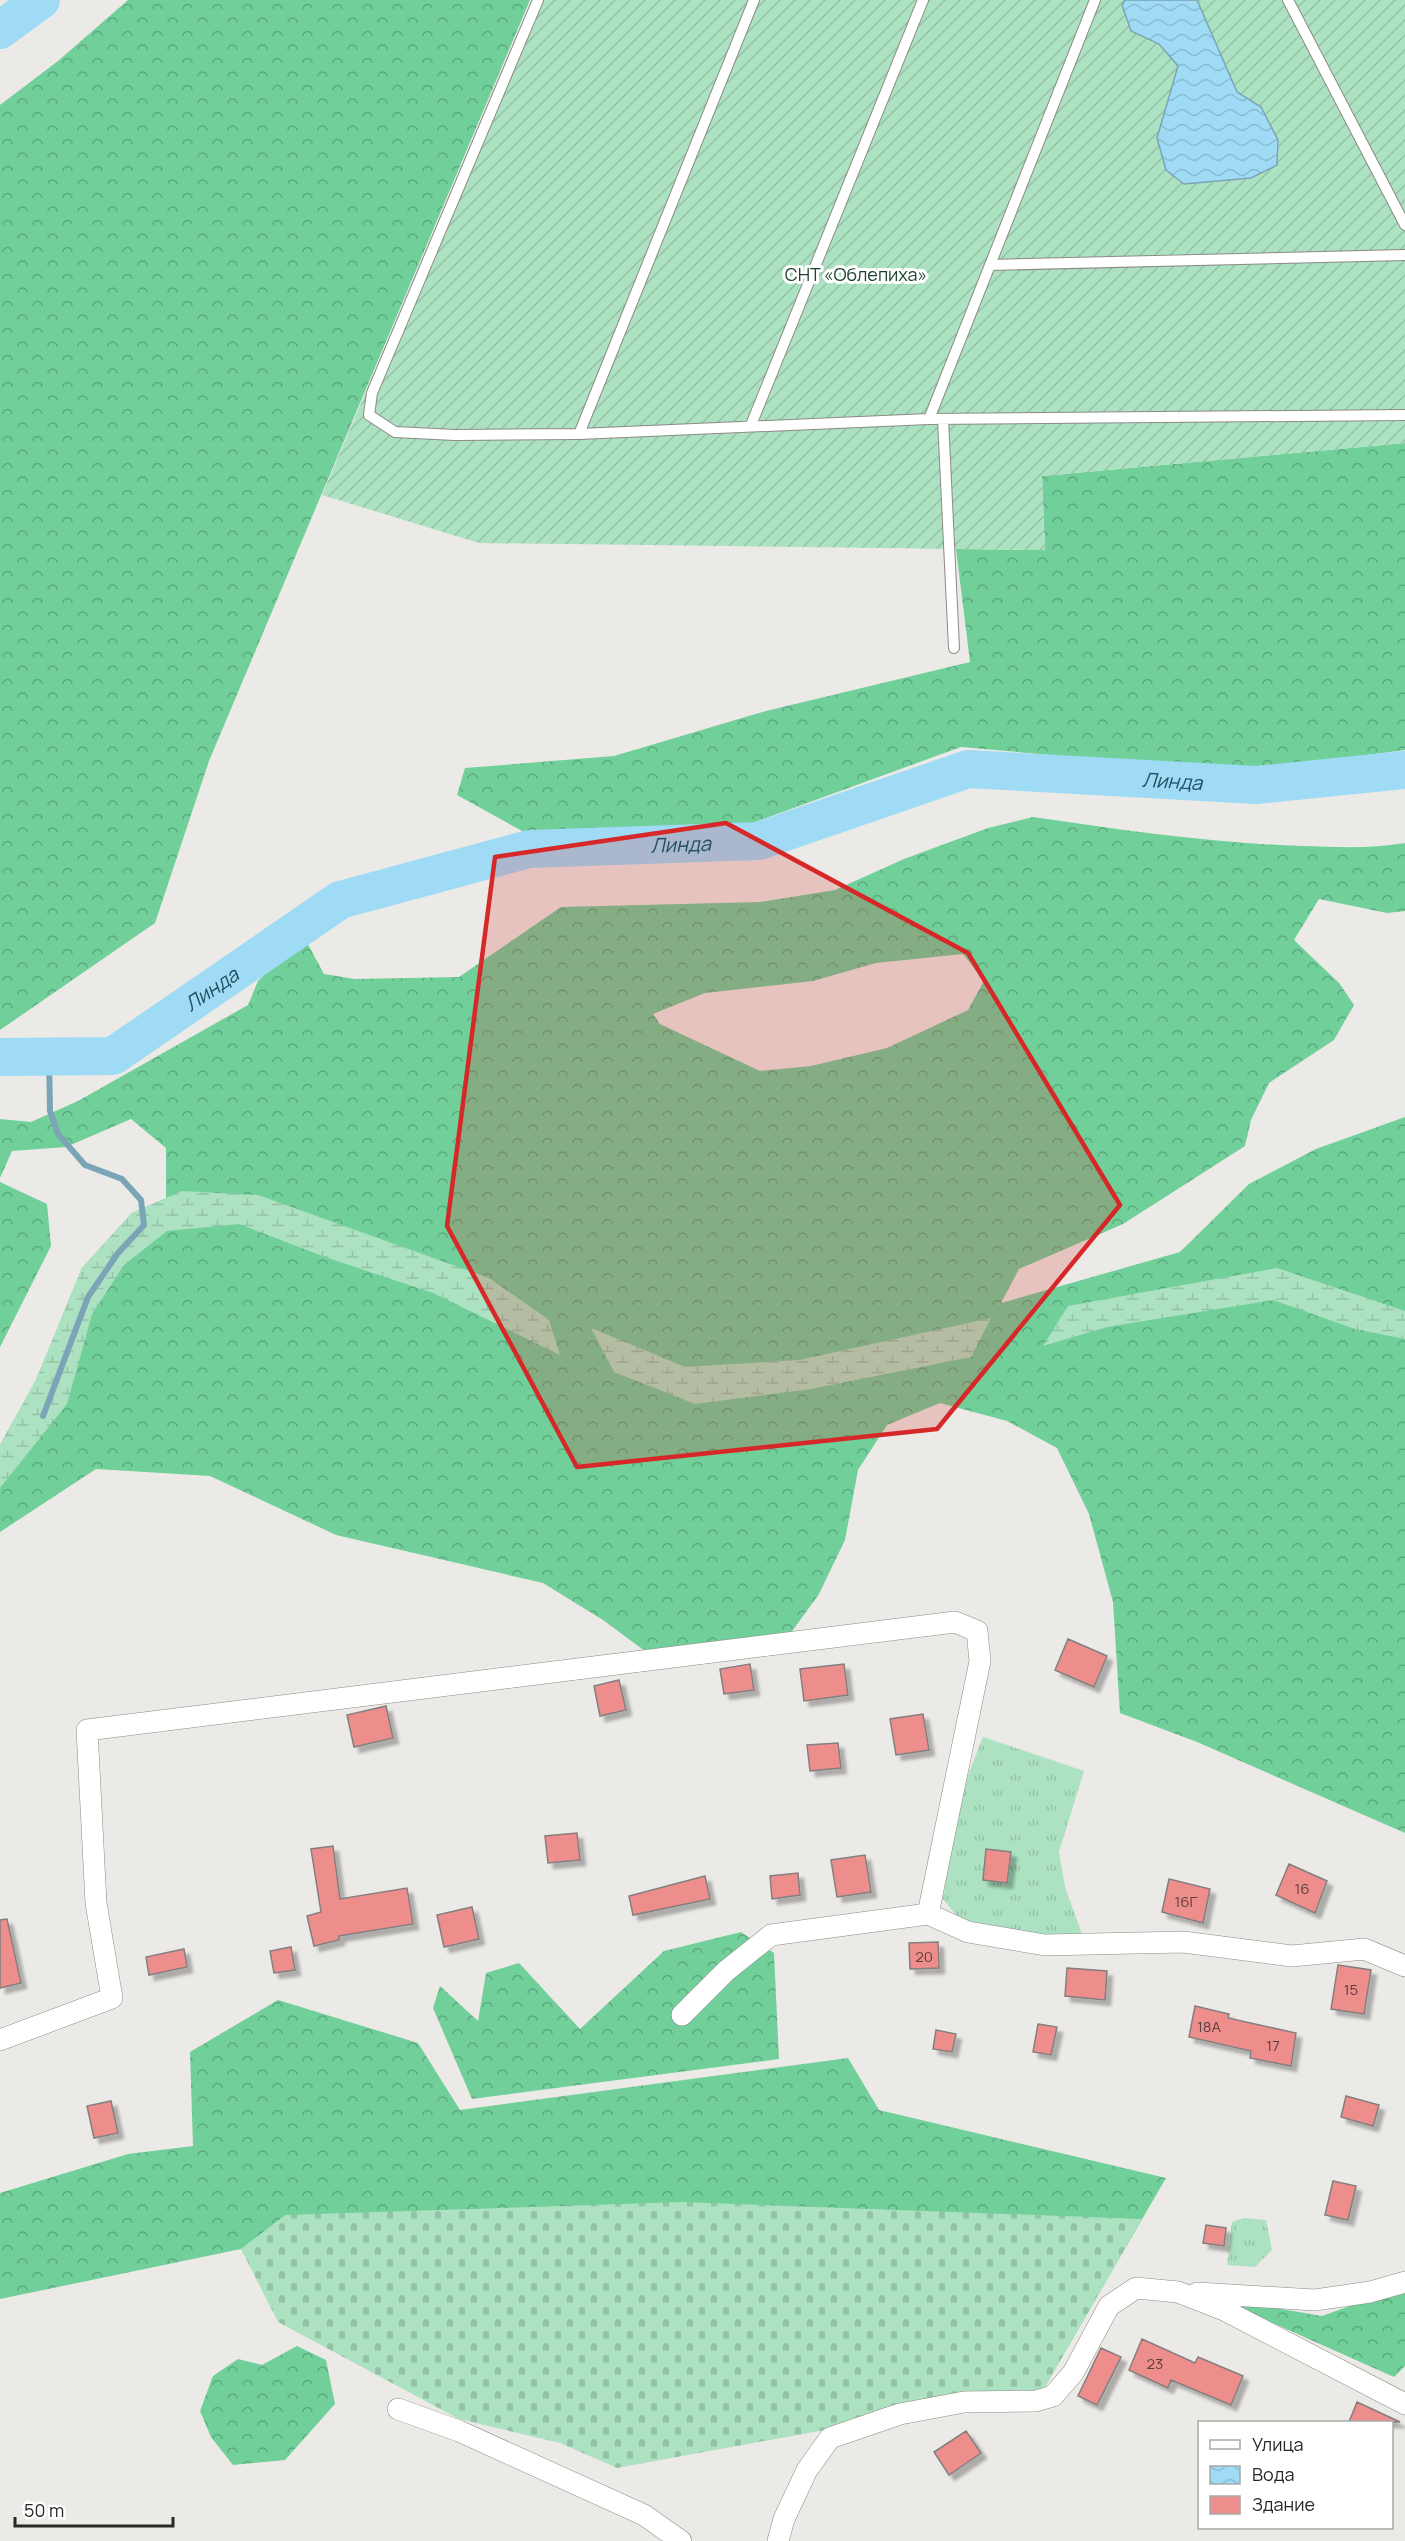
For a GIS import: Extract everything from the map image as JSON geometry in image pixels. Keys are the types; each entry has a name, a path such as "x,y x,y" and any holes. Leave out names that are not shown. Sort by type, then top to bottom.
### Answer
{"street":[{"path":"0,2040 112,1998 96,1903 87,1730 955,1622 977,1631 980,1661 928,1914"},
{"path":"682,2015 726,1971 771,1935 928,1914 968,1932 1044,1945 1183,1942 1292,1956 1364,1949 1405,1966"},
{"path":"778,2541 784,2519 807,2470 830,2438 900,2414 964,2402 1036,2401 1053,2396 1073,2373 1109,2306 1136,2288 1315,2300 1370,2292 1405,2282"},
{"path":"1178,2292 1224,2310 1405,2404"},
{"path":"398,2409 459,2431 644,2515 681,2541"}],"lane":[{"path":"538,0 372,393 369,415 395,432 455,435 579,434 929,419 1405,415"},
{"path":"579,434 754,0"},
{"path":"751,425 923,0"},
{"path":"929,419 1095,0"},
{"path":"1288,0 1405,225"},
{"path":"990,265 1405,255"},
{"path":"944,419 954,648"}],"highlighted area":[{"path":"726,823 968,953 1120,1205 937,1429 577,1467 447,1226 495,857"}],"green space":[{"path":"128,0 530,0 209,761 155,923 0,1030 0,105 58,61"},
{"name":"СНТ «Облепиха»","path":"532,0 1405,0 1405,443 1042,476 1045,550 479,543 322,495"},
{"path":"1405,443 1405,750 1241,772 961,747 744,826 531,836 457,795 465,768 614,756 766,711 970,662 956,549 1045,550 1042,476"},
{"path":"1033,817 1234,842 1353,847 1405,843 1405,911 1387,913 1319,899 1294,940 1339,983 1354,1005 1334,1040 1269,1083 1251,1120 1245,1146 1123,1224 1019,1269 1001,1303 1180,1252 1249,1184 1316,1149 1405,1117 1405,1833 1197,1742 1120,1713 1113,1602 1089,1514 1057,1448 1007,1421 940,1403 887,1425 858,1470 845,1540 819,1594 785,1641 657,1660 603,1620 543,1583 336,1535 210,1476 96,1469 0,1532 0,1445 36,1380 82,1268 132,1213 166,1198 166,1148 131,1119 66,1147 12,1151 0,1178 0,1119 31,1122 78,1101 248,1005 258,981 304,937 324,974 355,979 459,977 561,907 760,902 835,890 904,859 988,828","holes":["963,954 984,981 968,1010 887,1048 811,1066 760,1071 660,1024 653,1014 705,993 813,981 876,963"]},
{"path":"0,1182 47,1204 51,1246 0,1347"},
{"path":"182,1191 258,1195 489,1278 549,1320 560,1355 433,1293 325,1257 239,1224 167,1231 124,1265 92,1314 67,1404 0,1488 0,1445 36,1380 82,1268 132,1213"},
{"path":"1277,1268 1405,1311 1405,1339 1355,1329 1273,1300 1107,1327 1043,1346 1068,1306"},
{"path":"991,1318 971,1357 811,1389 695,1404 614,1372 591,1328 685,1367 799,1360"},
{"path":"983,1737 1084,1771 1059,1852 1065,1887 1082,1934 1037,1937 958,1918 943,1899 959,1798"},
{"path":"741,1932 774,1953 779,2059 472,2099 433,2008 440,1986 478,2021 486,1973 519,1963 580,2029 664,1951"},
{"path":"278,2000 418,2043 460,2110 848,2058 879,2110 1166,2178 1043,2390 678,2456 286,2215 241,2249 0,2299 0,2193 128,2154 193,2146 190,2052"},
{"path":"682,2202 1142,2219 1043,2390 617,2468 560,2443 459,2419 278,2322 241,2249 286,2215"},
{"path":"1244,2218 1266,2220 1272,2250 1255,2267 1227,2265 1232,2222"},
{"path":"1405,2286 1405,2366 1394,2377 1217,2298 1322,2316"},
{"path":"297,2346 326,2360 335,2404 285,2460 233,2465 211,2437 200,2411 213,2376 238,2359 262,2365"}],"water":[{"path":"1125,0 1197,0 1237,92 1261,107 1278,140 1277,165 1251,178 1184,184 1166,170 1157,138 1178,66 1159,44 1131,31 1122,5"}],"building":[{"path":"1068,1639 1107,1656 1094,1687 1055,1670"},
{"path":"750,1664 754,1690 724,1694 720,1669"},
{"path":"844,1664 848,1695 804,1701 800,1669"},
{"path":"619,1680 626,1710 600,1716 594,1686"},
{"path":"386,1706 393,1738 354,1747 347,1715"},
{"path":"923,1714 929,1750 896,1755 890,1719"},
{"path":"838,1743 841,1768 810,1771 807,1745"},
{"path":"577,1833 580,1860 548,1863 545,1836"},
{"path":"333,1846 340,1899 407,1888 413,1924 339,1936 339,1940 314,1946 307,1916 321,1912 311,1849"},
{"path":"986,1849 1011,1852 1007,1883 983,1880"},
{"path":"865,1855 871,1892 837,1897 831,1860"},
{"path":"1289,1864 1327,1881 1315,1913 1276,1895"},
{"path":"798,1873 800,1895 772,1899 770,1876"},
{"path":"705,1876 710,1899 633,1915 629,1896"},
{"path":"1169,1879 1210,1889 1203,1923 1162,1912"},
{"path":"472,1907 479,1939 444,1947 437,1915"},
{"path":"7,1919 21,1983 0,1988 0,1920"},
{"path":"938,1942 939,1968 910,1969 909,1943"},
{"path":"291,1947 295,1970 274,1973 270,1951"},
{"path":"184,1949 187,1967 149,1975 146,1957"},
{"path":"1338,1965 1371,1970 1364,2014 1331,2009"},
{"path":"1067,1968 1107,1971 1105,2000 1065,1996"},
{"path":"1195,2006 1229,2014 1228,2018 1296,2033 1291,2066 1250,2058 1251,2051 1189,2037"},
{"path":"1038,2024 1057,2027 1051,2055 1033,2052"},
{"path":"936,2030 956,2034 952,2052 933,2049"},
{"path":"1346,2096 1379,2105 1373,2126 1341,2117"},
{"path":"111,2101 118,2133 94,2138 87,2106"},
{"path":"1333,2181 1356,2186 1348,2220 1325,2215"},
{"path":"1206,2225 1226,2228 1224,2246 1203,2243"},
{"path":"1142,2339 1195,2363 1198,2357 1243,2376 1231,2405 1171,2380 1168,2388 1129,2370"},
{"path":"1101,2348 1121,2357 1097,2405 1078,2396"},
{"path":"1357,2402 1400,2422 1393,2421 1349,2421"},
{"path":"966,2431 981,2453 949,2475 934,2452"}],"waterway":[{"name":"Линда","path":"0,30 41,0"},
{"name":"Линда","path":"0,1057 113,1056 340,900 529,849 759,841 968,769 1256,785 1405,770"},
{"path":"43,1416 88,1297 118,1253 144,1225 141,1200 122,1179 85,1165 58,1134 50,1111 49,1057"}]}
